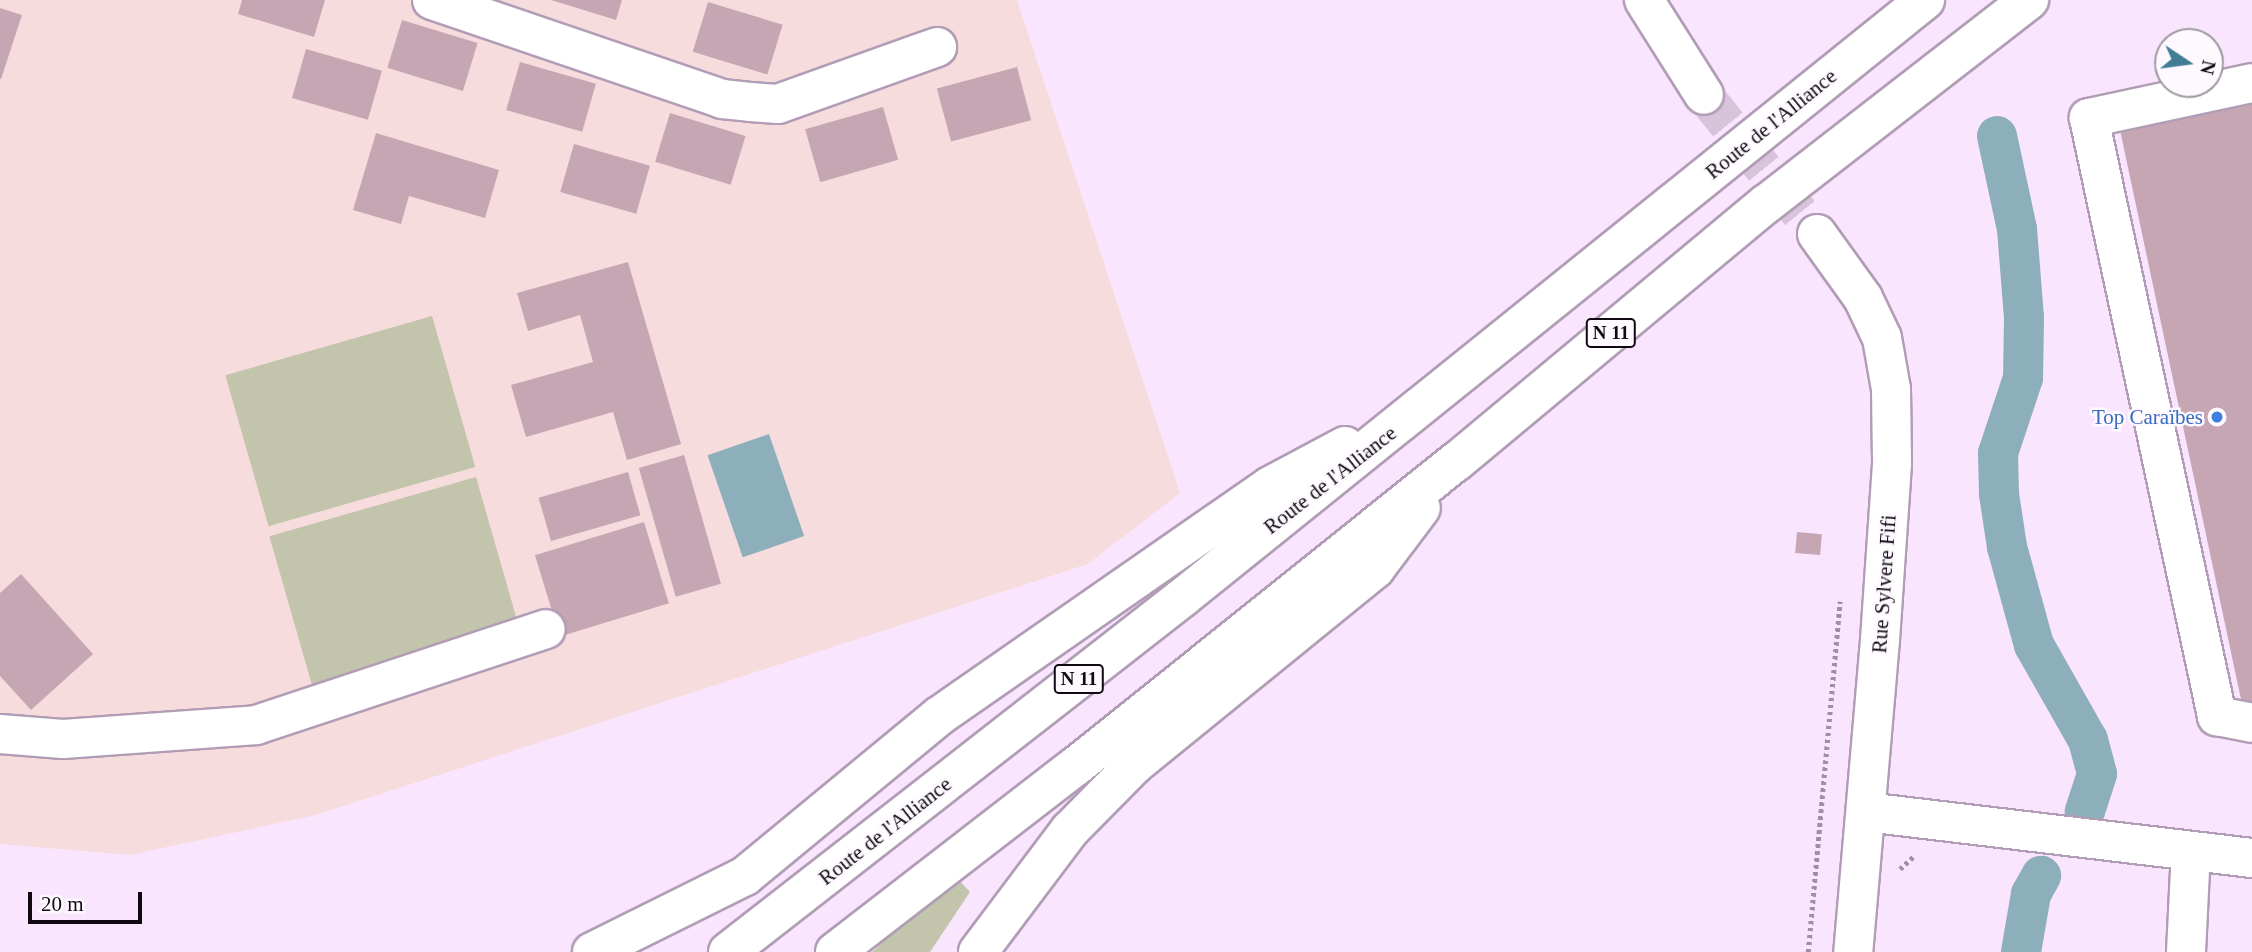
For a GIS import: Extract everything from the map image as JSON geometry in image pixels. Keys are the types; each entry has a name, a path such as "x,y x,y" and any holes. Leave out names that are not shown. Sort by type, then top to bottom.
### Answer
{"main road":[{"path":"432,0 722,99 750,102 778,104 937,47"},
{"path":"1644,0 1704,95"},
{"path":"1828,78 1895,0"},
{"name":"Route de l'Alliance","path":"728,952 1427,403 1926,0"},
{"name":"N 11","path":"835,952 1076,766 1456,462 1766,204 2029,0"},
{"path":"2252,83 2089,118 2217,716 2252,723"},
{"name":"Rue Sylvere Fifi","path":"1817,234 1863,299 1882,338 1892,389 1892,464 1853,952"},
{"path":"592,952 745,876 939,716 1248,502 1427,403"},
{"path":"978,952 1070,830 1134,765 1375,569 1456,462"},
{"path":"0,734 64,739 256,725 546,629"},
{"path":"1866,812 2252,859"},
{"path":"2186,952 2191,851"}],"path":[{"path":"1808,952 1842,586"}],"shaded area":[{"path":"0,0 1017,0 1180,493 1088,564 316,815 130,855 0,844"}],"green space":[{"path":"432,316 475,467 269,526 225,375"},
{"path":"476,477 519,628 313,687 269,536"},
{"path":"956,877 970,892 930,952 872,952"}],"water":[{"path":"769,434 804,536 743,557 708,455"}],"building":[{"path":"242,0 325,0 314,37 238,14"},
{"path":"551,0 622,0 616,20"},
{"path":"708,2 783,25 767,75 693,52"},
{"path":"0,8 22,15 1,79 0,79"},
{"path":"402,20 478,43 463,91 387,68"},
{"path":"306,49 382,71 368,120 292,98"},
{"path":"520,62 596,84 582,132 506,110"},
{"path":"1017,67 1031,120 951,142 937,88"},
{"name":"Top Caraïbes","path":"2252,101 2252,705 2242,704 2120,130"},
{"path":"883,107 898,160 820,182 805,129"},
{"path":"670,113 746,136 731,185 655,162"},
{"path":"376,133 499,170 485,218 409,196 401,224 353,210"},
{"path":"574,144 650,166 636,214 560,192"},
{"path":"628,262 681,444 627,460 613,412 526,437 511,385 593,362 580,315 528,331 517,293"},
{"path":"684,455 721,584 676,597 639,468"},
{"path":"628,472 640,515 551,541 539,498"},
{"path":"644,522 669,603 560,637 535,555"},
{"path":"1797,532 1822,534 1820,555 1795,553"},
{"path":"21,574 93,654 31,710 0,676 0,593"}],"waterway":[{"path":"1997,136 2017,229 2024,317 2023,378 1998,453 1999,494 2007,547 2034,645 2088,740 2097,774 2085,812"},
{"path":"2021,952 2031,894 2041,876"}],"tunnel":[{"path":"1704,95 1817,234"}],"place":[{"name":"Top Caraïbes","path":"2217,417"}]}
